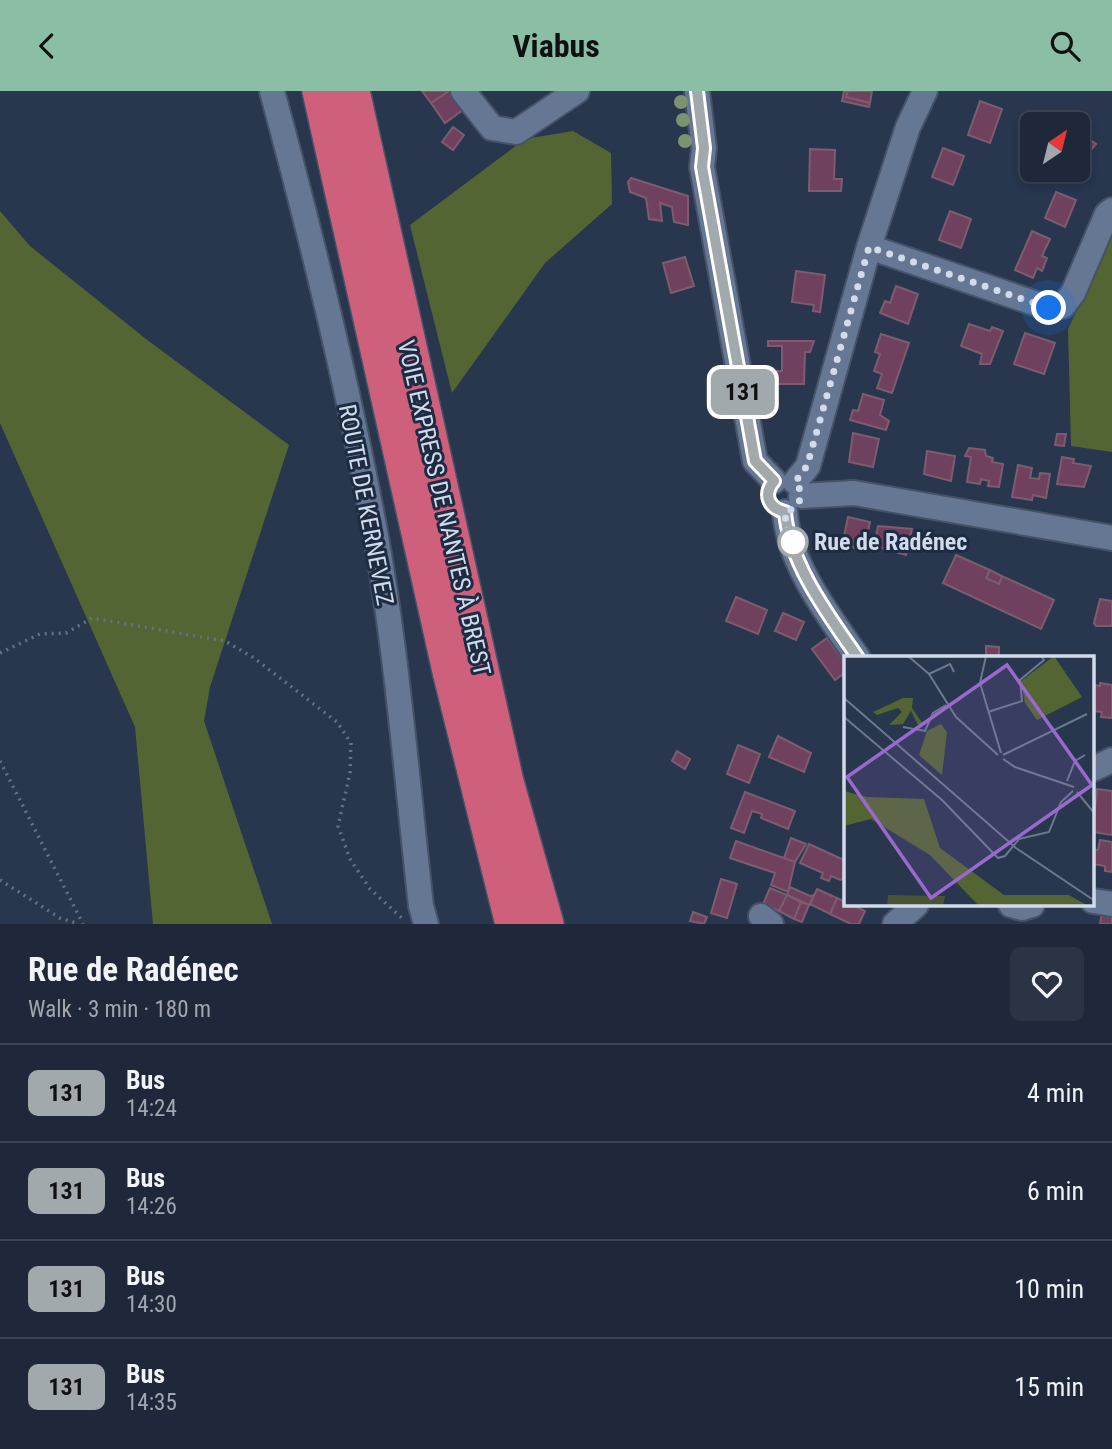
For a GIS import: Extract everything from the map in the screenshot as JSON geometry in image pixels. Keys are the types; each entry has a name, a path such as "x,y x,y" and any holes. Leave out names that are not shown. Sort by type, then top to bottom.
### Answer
{"highway":[{"name":"VOIE EXPRESS DE NANTES À BREST","path":"321,91 451,671 514,924"},
{"name":"VOIE EXPRESS DE NANTES À BREST","path":"351,91 505,782 545,924"}],"street":[{"name":"ROUTE DE KERNEVEZ","path":"272,91 296,181 370,506 395,667 421,906 426,924"},
{"path":"463,91 492,128 516,132 577,91"},
{"path":"697,91 704,148 702,167 755,461 789,493 854,493 1112,538"},
{"path":"857,656 814,593 786,526 789,493 807,466 869,247 908,127 925,91"},
{"path":"869,247 1049,308 1063,306 1073,293 1107,214 1112,210"},
{"path":"1094,769 1112,761"},
{"path":"1094,901 1112,904"},
{"path":"895,924 914,907"}],"path":[{"path":"0,653 40,634 66,633 92,618 125,621 225,641 254,658 337,722 351,744 350,773 338,826 349,859 370,889 411,924"},
{"path":"0,761 81,924"},
{"path":"0,880 61,918 81,924"}],"green space":[{"path":"573,131 611,153 612,204 545,263 452,393 410,225 525,139"},
{"path":"0,211 30,246 146,339 289,445 210,687 204,721 272,924 153,924 135,727 0,423"},
{"path":"1112,237 1112,452 1071,446 1068,329"}],"building":[{"path":"422,91 449,91 431,103"},
{"path":"449,91 455,91 463,110 445,123 431,103"},
{"path":"844,91 848,91 846,97 870,103 869,107 842,101"},
{"path":"848,91 872,91 870,103 846,97"},
{"path":"980,101 1002,109 990,143 968,135"},
{"path":"453,127 464,135 453,150 442,142"},
{"path":"1090,140 1096,144 1090,152"},
{"path":"943,148 964,156 953,185 932,177"},
{"path":"810,149 835,150 834,179 842,179 841,191 809,191"},
{"path":"631,178 688,196 688,225 674,222 672,207 660,203 662,221 649,219 646,198 630,192 628,182"},
{"path":"1056,192 1076,200 1065,227 1045,218"},
{"path":"950,211 971,219 961,248 939,240"},
{"path":"1032,231 1050,239 1042,256 1047,258 1042,271 1037,268 1033,278 1015,270"},
{"path":"685,257 694,286 671,293 663,263"},
{"path":"796,271 825,275 820,312 813,311 814,305 792,302"},
{"path":"896,286 918,294 908,324 880,313 885,301 890,303"},
{"path":"969,324 990,331 992,327 1003,331 990,364 980,364 982,354 961,346"},
{"path":"1025,333 1055,343 1044,374 1014,364"},
{"path":"881,334 909,343 892,393 877,388 882,374 874,371 880,354 875,352"},
{"path":"768,341 814,341 810,352 805,352 804,384 778,384 777,371 782,371 782,346 768,346"},
{"path":"863,394 884,400 880,415 889,421 886,430 850,420 853,410 858,411"},
{"path":"853,433 879,439 873,467 849,462"},
{"path":"1057,434 1066,434 1064,446 1055,445"},
{"path":"969,448 985,450 986,456 993,458 992,462 1003,464 999,487 988,486 989,481 981,479 980,484 967,482 971,457 965,456"},
{"path":"927,451 955,456 951,481 924,474"},
{"path":"1062,457 1074,459 1073,463 1091,466 1084,487 1057,484"},
{"path":"1018,465 1032,468 1030,478 1039,479 1040,473 1050,474 1046,498 1033,495 1032,500 1012,497"},
{"path":"848,517 870,522 864,550 846,546 843,541"},
{"path":"878,526 912,529 906,555 874,546"},
{"path":"956,555 990,570 986,578 999,584 1002,576 1054,600 1041,629 943,583"},
{"path":"990,570 1002,576 999,584 986,578"},
{"path":"736,597 767,610 758,634 726,621"},
{"path":"1100,599 1112,601 1112,626 1096,626 1094,623"},
{"path":"783,613 804,622 796,640 775,631"},
{"path":"827,638 844,661 844,673 835,680 812,649"},
{"path":"986,646 999,647 999,655 986,655"},
{"path":"1100,683 1112,685 1112,718 1101,717 1102,712 1094,711 1094,685 1100,686"},
{"path":"778,736 811,753 804,772 769,757"},
{"path":"738,745 760,754 749,783 727,774"},
{"path":"677,751 690,759 685,769 672,761"},
{"path":"1097,789 1112,791 1112,835 1094,832"},
{"path":"745,792 795,811 788,829 761,818 762,814 752,811 744,833 731,828"},
{"path":"791,838 806,844 795,862 784,858"},
{"path":"1100,840 1112,842 1112,872 1105,871 1105,866 1094,864 1094,850 1098,850"},
{"path":"736,841 795,862 788,892 771,885 775,873 730,858"},
{"path":"809,844 844,860 844,876 841,880 831,876 829,881 821,878 823,873 800,863"},
{"path":"721,879 737,884 727,918 711,913"},
{"path":"790,887 810,896 814,895 809,905 787,895"},
{"path":"770,888 787,895 779,911 763,904"},
{"path":"817,889 837,898 830,914 810,904"},
{"path":"787,895 801,902 794,919 779,911"},
{"path":"837,898 844,901 844,907 856,907 865,911 859,924 851,924 830,914"},
{"path":"801,902 809,905 802,922 794,919"},
{"path":"693,912 707,917 704,924 690,921"},
{"path":"1102,912 1112,913 1112,924 1100,924"}],"bus line":[{"name":"131","path":"697,91 704,148 702,167 755,461 774,481 768,490 769,500 771,505 785,512 786,526 814,593 857,656"}],"place":[{"name":"Rue de Radénec","path":"793,542"}],"route":[{"path":"793,542 795,548 786,526 785,512 794,509 800,501 801,491 795,482 807,466 869,247 1049,308"}]}
